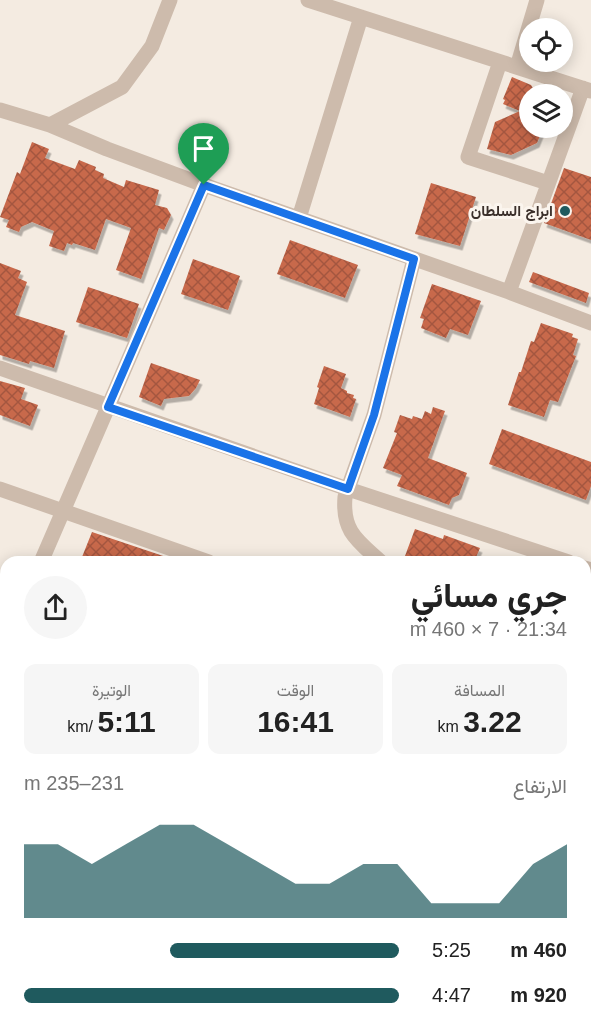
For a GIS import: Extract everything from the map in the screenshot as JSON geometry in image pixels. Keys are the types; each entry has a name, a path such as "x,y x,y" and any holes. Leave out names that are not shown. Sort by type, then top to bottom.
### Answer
{"street":[{"path":"50,125 122,87 152,46 170,0"},
{"path":"308,0 587,89 548,183 509,292"},
{"path":"517,67 537,0"},
{"path":"299,218 361,17"},
{"path":"500,62 468,157 548,183"},
{"path":"0,110 50,125 204,185 591,323"},
{"path":"44,556 204,185"},
{"path":"374,556 352,536 344,511 348,489 374,415 414,259"},
{"path":"0,368 348,489 551,556"},
{"path":"0,489 192,556"}],"building":[{"path":"512,77 529,84 519,84 519,111 503,104 505,100 503,99"},
{"path":"519,111 519,138 539,138 537,143 511,155 487,149 495,122"},
{"path":"32,142 49,149 45,158 75,169 79,160 96,167 95,170 104,174 103,178 124,187 126,180 159,190 155,205 167,208 171,215 164,230 159,228 141,279 116,270 131,228 106,219 95,250 67,243 64,251 49,246 54,231 32,222 21,227 19,232 6,227 9,220 0,217 17,172 20,174"},
{"name":"ابراج السلطان","path":"564,168 591,177 591,240 544,223"},
{"path":"431,183 476,197 460,246 415,234"},
{"path":"290,240 358,265 345,298 277,274"},
{"path":"193,259 240,276 228,310 181,294"},
{"path":"0,263 21,271 18,278 27,282 15,315 65,331 54,368 30,361 29,364 0,355"},
{"path":"533,272 589,293 586,303 529,282"},
{"path":"432,284 481,301 468,335 450,329 446,338 421,328 424,319 420,318"},
{"path":"88,287 139,304 127,338 76,322"},
{"path":"541,323 573,334 572,337 578,339 573,355 576,356 558,402 550,400 544,417 508,405 531,341 534,342"},
{"path":"151,363 200,380 189,396 164,399 161,406 139,397"},
{"path":"324,366 346,374 341,388 354,395 353,398 356,399 350,417 314,404"},
{"path":"0,381 25,388 21,399 38,405 30,426 0,415"},
{"path":"433,407 445,411 428,458 467,473 459,495 452,498 449,505 397,486 402,475 383,468 397,433 394,432 400,415 422,419 425,411 431,414"},
{"path":"502,429 591,462 591,486 586,500 489,464"},
{"path":"415,529 443,539 444,535 480,548 477,556 405,556"},
{"path":"92,532 163,556 82,556"}],"place":[{"name":"ابراج السلطان","path":"565,211"}],"route":[{"path":"204,185 414,259 374,415 348,489 108,407 204,185"}]}
